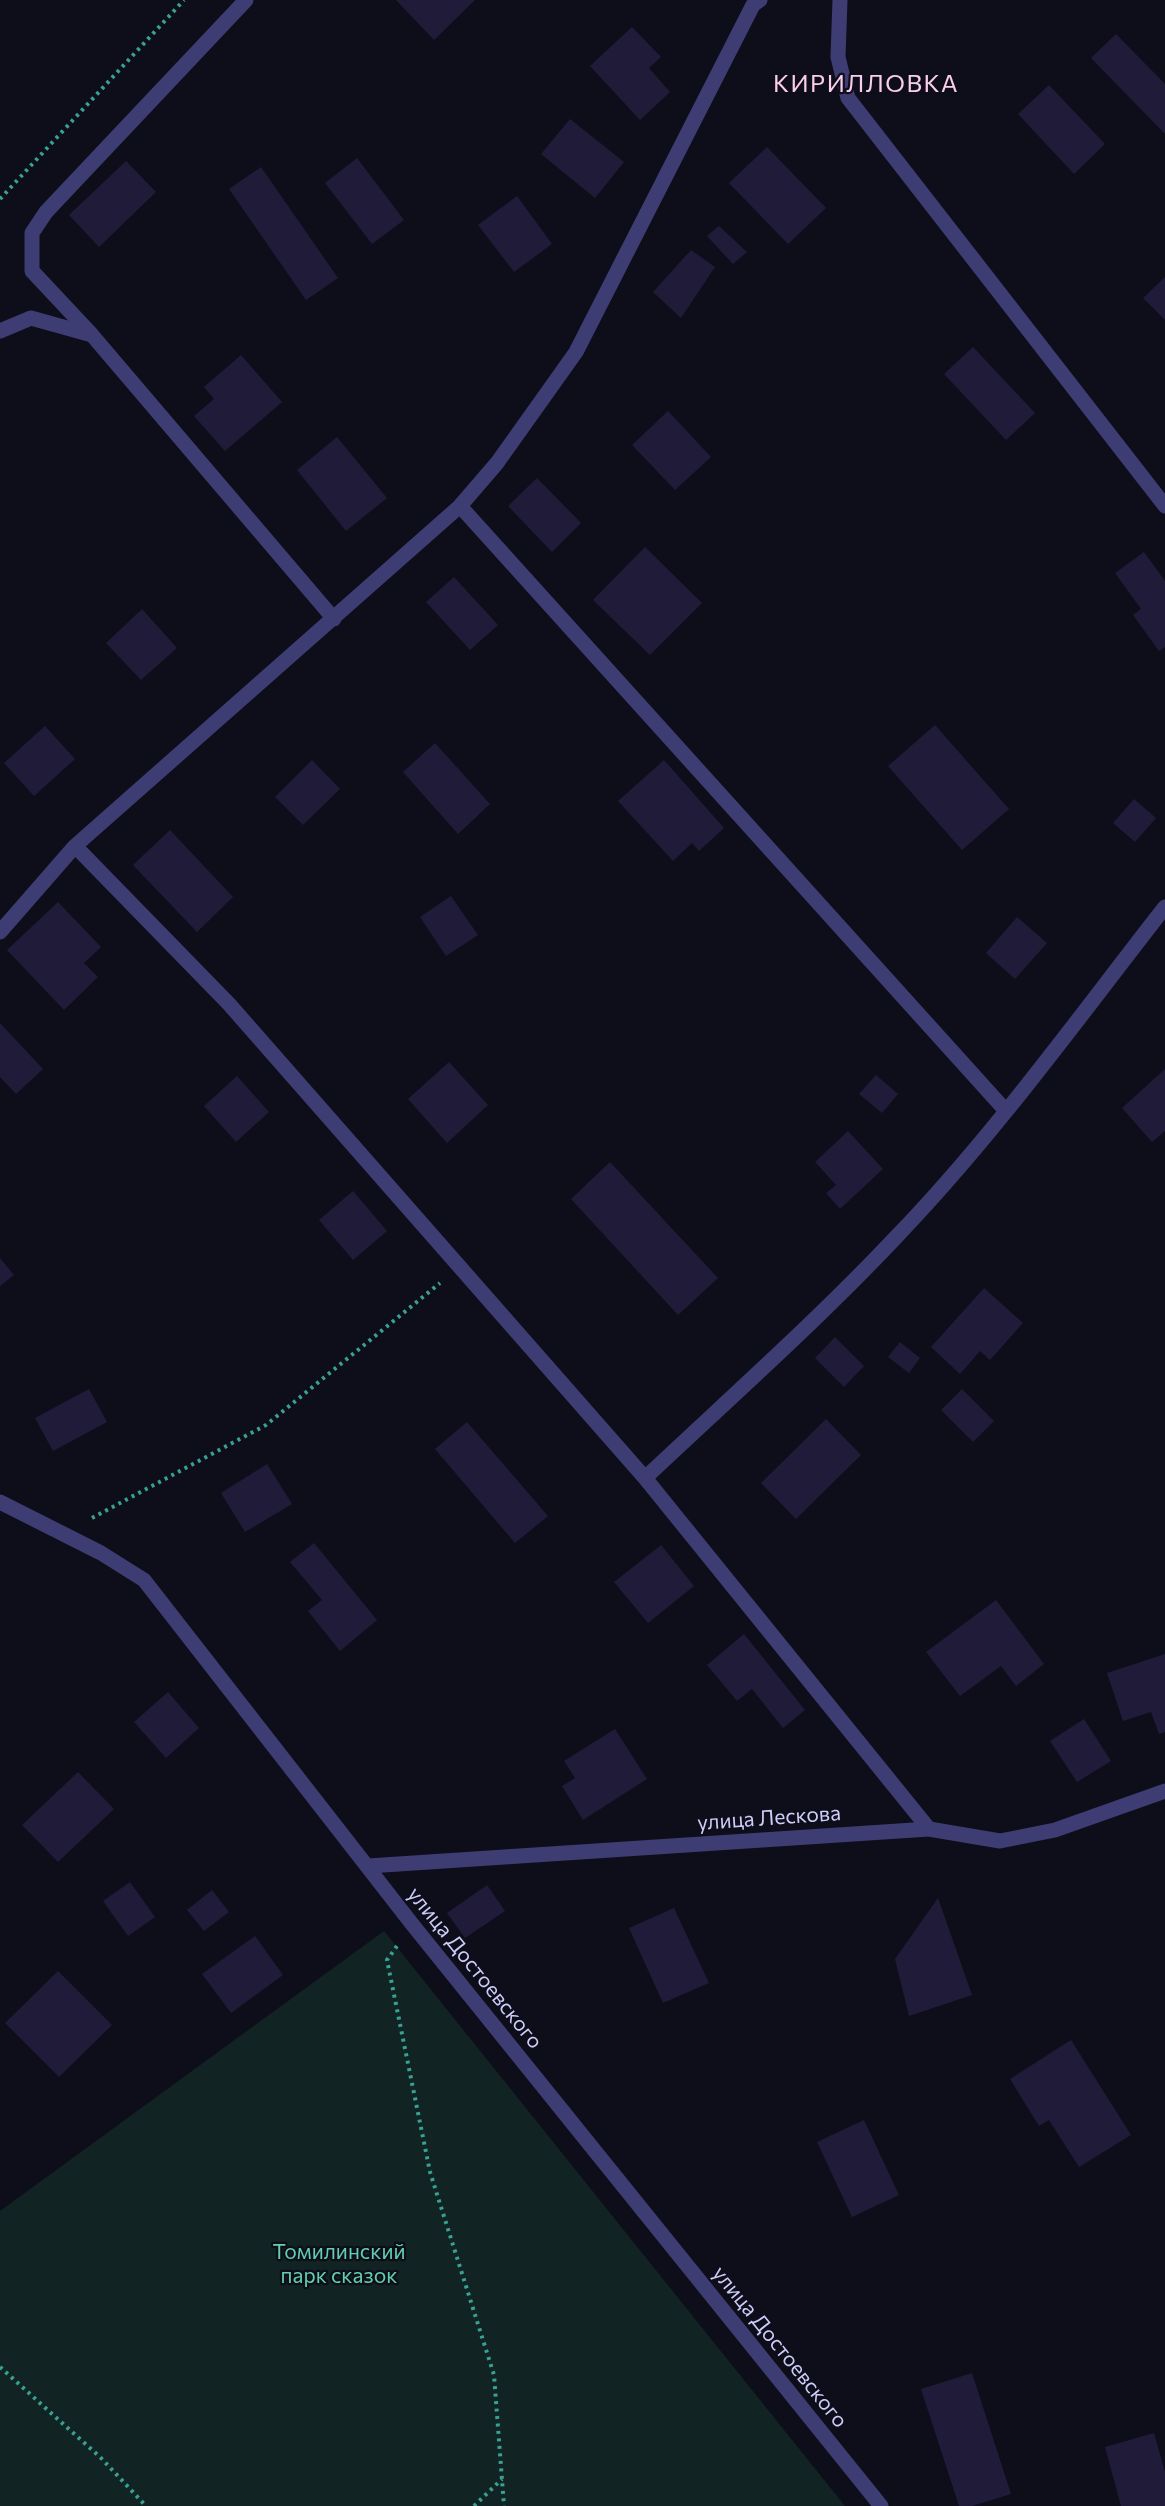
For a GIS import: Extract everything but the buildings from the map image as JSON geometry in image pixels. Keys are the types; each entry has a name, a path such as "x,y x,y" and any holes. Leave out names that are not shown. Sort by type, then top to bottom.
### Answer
{"street":[{"path":"246,0 45,212 32,233 32,271 92,335 334,619"},
{"path":"0,932 75,846 460,506 497,463 576,352 753,5 760,0"},
{"path":"840,0 838,57 848,98 1165,506"},
{"path":"0,331 31,318 92,335"},
{"path":"460,506 1006,1111"},
{"path":"75,846 229,1004 461,1266 645,1478 929,1829"},
{"path":"645,1478 785,1347 899,1234 1006,1111 1165,907"},
{"name":"улица Достоевского","path":"0,1502 101,1553 144,1580 412,1924 881,2506"},
{"name":"улица Лескова","path":"368,1866 929,1829 1000,1841 1055,1830 1165,1791"}],"path":[{"path":"0,199 184,0"},
{"path":"63,1534 266,1425 461,1266"},
{"path":"412,1924 387,1959 430,2172 494,2375 504,2506"},
{"path":"0,2367 101,2458 145,2505"},
{"path":"474,2506 502,2478"}],"green space":[{"name":"Томилинский парк сказок","path":"384,1931 845,2506 0,2506 0,2211"}],"district":[{"name":"КИРИЛЛОВКА","path":"866,84"}]}
